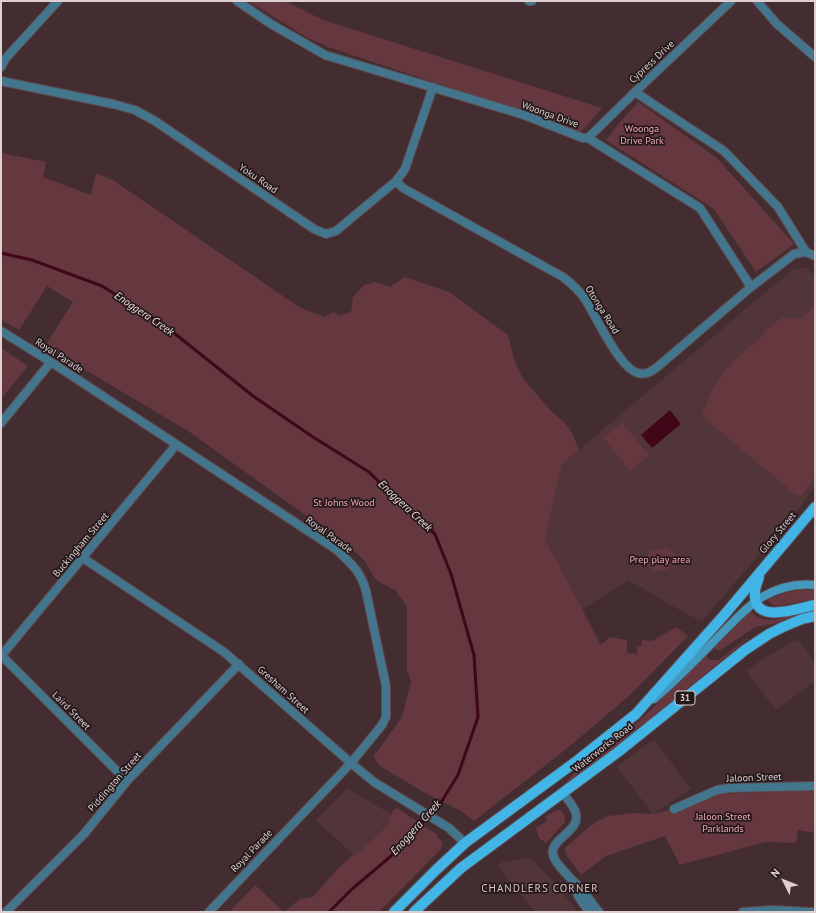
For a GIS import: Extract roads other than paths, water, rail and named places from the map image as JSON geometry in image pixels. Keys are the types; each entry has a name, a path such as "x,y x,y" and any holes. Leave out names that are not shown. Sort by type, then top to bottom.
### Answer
{"main road":[{"name":"Glory Street","path":"760,574 815,508"},
{"path":"760,574 755,591 756,601 764,611 773,613 815,605"},
{"name":"Waterworks Road","path":"636,714 760,574"},
{"name":"Waterworks Road","path":"394,912 465,843 552,779 636,714 673,683 756,601 771,593 790,586 815,585"},
{"name":"Waterworks Road","path":"414,912 461,868 618,752 745,650 769,634 783,627 802,619 815,616"},
{"path":"552,779 563,793"},
{"path":"465,843 478,855"}],"street":[{"path":"1,67 5,59 58,1"},
{"name":"Woonga Drive","path":"237,1 271,24 324,55 524,115 583,138 588,138 700,208 751,287"},
{"name":"Cypress Drive","path":"588,138 731,1"},
{"path":"756,1 776,24 815,57"},
{"name":"Yoku Road","path":"1,81 114,104 135,110 314,229 326,234 336,231 396,181 405,169 433,88"},
{"path":"635,92 724,151 778,207 806,252"},
{"name":"Otonga Road","path":"396,181 403,188 563,278 576,288 584,298 621,360 630,370 638,374 649,373 662,363 751,287"},
{"path":"751,287 794,254 806,252 815,256"},
{"name":"Royal Parade","path":"1,331 51,362 336,550 352,565 362,579 386,686 386,717 382,725 350,763 208,912"},
{"path":"1,423 51,362"},
{"name":"Buckingham Street","path":"1,656 176,445"},
{"name":"Gresham Street","path":"83,558 224,652 350,763 374,782 445,825 465,843"},
{"name":"Laird Street","path":"1,656 127,780"},
{"name":"Piddington Street","path":"6,912 84,834 127,780 239,664"},
{"name":"Jaloon Street","path":"674,809 710,792 723,789 815,786"},
{"path":"563,793 576,812 576,820 573,827 556,844 553,852 555,859 574,883 578,896 595,911"},
{"path":"743,912 772,910 812,912"}],"waterway":[{"name":"Enoggera Creek","path":"1,253 32,260 102,286 164,325 253,396 313,437 369,472 404,507 435,534 451,574 474,655 478,717 458,775 440,804 390,857 352,889 329,912"}],"district":[{"name":"CHANDLERS CORNER","path":"540,889"}],"park label":[{"name":"Woonga Drive Park","path":"642,134"},
{"name":"St Johns Wood","path":"344,503"},
{"name":"Prep play area","path":"660,560"},
{"name":"Jaloon Street Parklands","path":"723,822"}]}
